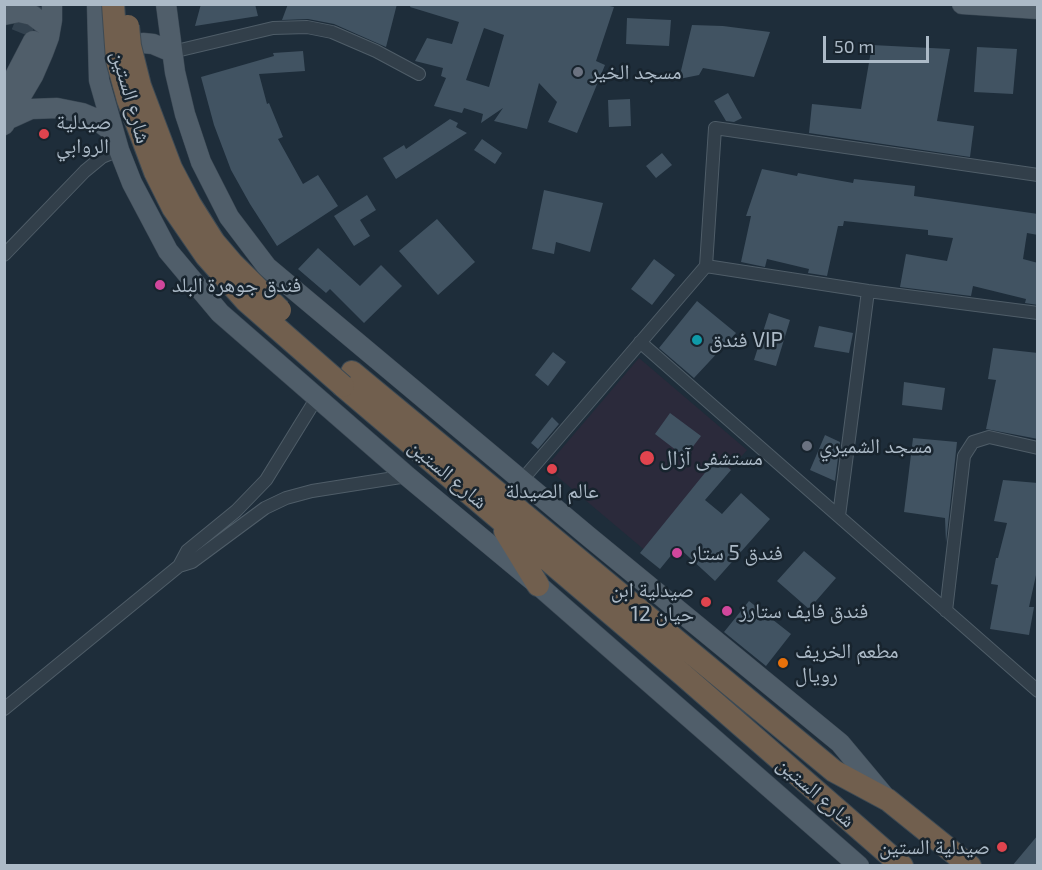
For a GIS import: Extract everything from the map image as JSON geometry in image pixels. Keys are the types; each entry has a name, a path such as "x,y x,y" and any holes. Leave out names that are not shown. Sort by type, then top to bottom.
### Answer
{"highway":[{"name":"شارع الستين","path":"113,4 117,60 128,100 155,172 173,208 206,255 246,301 347,379 834,771 888,800 970,866"},
{"name":"شارع الستين","path":"126,4 130,46 140,86 163,149 190,204 214,242 232,263 347,379 493,512 902,866"},
{"path":"493,512 538,585"},
{"path":"867,836 882,866"}],"main road":[{"path":"4,97 34,37 48,27 32,15 19,12 4,14 8,4"},
{"path":"4,66 52,20 52,4"},
{"name":"شارع الستين","path":"97,4 99,80 117,141 132,183 156,231 180,268 220,313 316,399 538,585 859,866"},
{"name":"شارع الستين","path":"166,4 175,72 185,114 201,162 229,217 267,267 840,743 888,800"},
{"path":"962,4 1038,9"},
{"path":"7,122 33,76 34,37"},
{"path":"98,63 114,50 133,44 153,44 172,52"},
{"path":"7,122 31,109 69,109 94,118 117,141"}],"street":[{"path":"172,52 273,28 307,27 332,32 376,51 419,74"},
{"path":"522,480 706,266 715,128 1038,176"},
{"path":"4,255 117,141"},
{"path":"706,266 1038,314"},
{"path":"839,516 868,291"},
{"path":"640,342 1038,691"},
{"path":"179,566 187,551 252,497 276,466 316,399"},
{"path":"946,611 964,456 973,442 989,437 1038,448"},
{"path":"4,709 179,566 192,562 273,504 299,494 407,476"},
{"path":"236,512 245,522"}],"shaded area":[{"name":"مستشفى آزال","path":"639,358 747,450 654,558 546,467"}],"building":[{"path":"201,4 255,4 258,16 195,26"},
{"path":"288,4 397,4 386,47 334,24 308,19 282,20"},
{"path":"411,4 601,4 614,7 596,61 605,65 577,133 548,122 557,102 539,83 527,129 494,121 503,108 481,123 483,114 464,108 462,113 434,106 446,78 441,76 443,68 415,61 427,38 452,44 459,22 410,7","holes":["484,28 504,35 489,87 466,80"]},
{"path":"627,18 671,20 669,46 626,44"},
{"path":"692,25 770,32 754,77 703,68 699,75 679,79"},
{"path":"872,45 950,49 937,121 974,126 970,157 809,133 812,104 861,109"},
{"path":"977,47 1017,49 1013,94 974,92"},
{"path":"303,51 305,71 259,74 267,104 269,103 283,137 278,139 303,184 318,175 338,206 277,246 231,170 214,125 201,77 274,56 273,53"},
{"path":"728,93 742,118 734,122 726,121 714,101"},
{"path":"630,99 631,126 609,127 608,100"},
{"path":"450,119 458,123 456,127 467,133 396,179 383,158 404,145 406,149"},
{"path":"482,139 502,153 495,164 474,150"},
{"path":"662,153 672,165 656,178 646,166"},
{"path":"762,169 853,183 854,179 915,186 914,196 1038,214 1038,235 1027,233 1023,259 1038,263 1038,305 1025,303 1026,299 973,286 971,296 900,287 906,254 947,261 953,238 928,235 928,230 844,221 843,226 838,226 827,276 808,273 809,269 767,259 765,267 741,262 751,216 746,216"},
{"path":"544,190 603,203 590,252 556,242 554,254 532,249"},
{"path":"367,195 376,210 360,220 370,236 354,246 334,216"},
{"path":"437,219 475,262 438,295 399,251"},
{"path":"318,248 360,286 381,265 402,286 364,323 330,289 326,293 298,269"},
{"path":"654,259 675,275 652,305 631,289"},
{"name":"فندق VIP","path":"697,301 736,333 694,378 659,348"},
{"path":"769,313 790,320 776,366 754,360"},
{"path":"819,326 853,333 849,353 814,347"},
{"path":"993,348 1038,353 1038,439 986,429 996,380 988,379"},
{"path":"553,352 566,362 548,386 535,375"},
{"path":"904,382 945,388 942,410 902,405"},
{"path":"670,413 701,436 685,457 655,434"},
{"path":"552,417 559,424 538,449 531,443"},
{"path":"825,435 840,442 835,481 810,470"},
{"path":"913,438 957,442 946,543 945,518 904,512"},
{"path":"717,458 731,470 705,500 722,514 741,493 770,519 715,581 678,547 660,569 640,553"},
{"path":"1003,480 1038,483 1038,566 1029,607 1034,607 1029,635 990,629 998,585 991,584 1007,523 994,521"},
{"path":"804,551 836,578 809,609 777,581"},
{"path":"749,601 791,634 766,666 724,632"},
{"path":"1038,835 1038,866 1012,866"}],"tunnel":[{"path":"21,33 33,4"}],"place":[{"name":"مسجد الخير","path":"578,72"},
{"name":"صيدلية الروابي","path":"44,134"},
{"name":"فندق جوهرة البلد","path":"160,285"},
{"name":"فندق VIP","path":"697,340"},
{"name":"مسجد الشميري","path":"807,446"},
{"name":"مستشفى آزال","path":"647,458"},
{"name":"عالم الصيدلة","path":"552,469"},
{"name":"فندق 5 ستار","path":"677,553"},
{"name":"صيدلية ابن حيان 12","path":"706,602"},
{"name":"فندق فايف ستارز","path":"727,611"},
{"name":"مطعم الخريف رويال","path":"783,663"},
{"name":"صيدلية الستين","path":"1002,847"}]}
